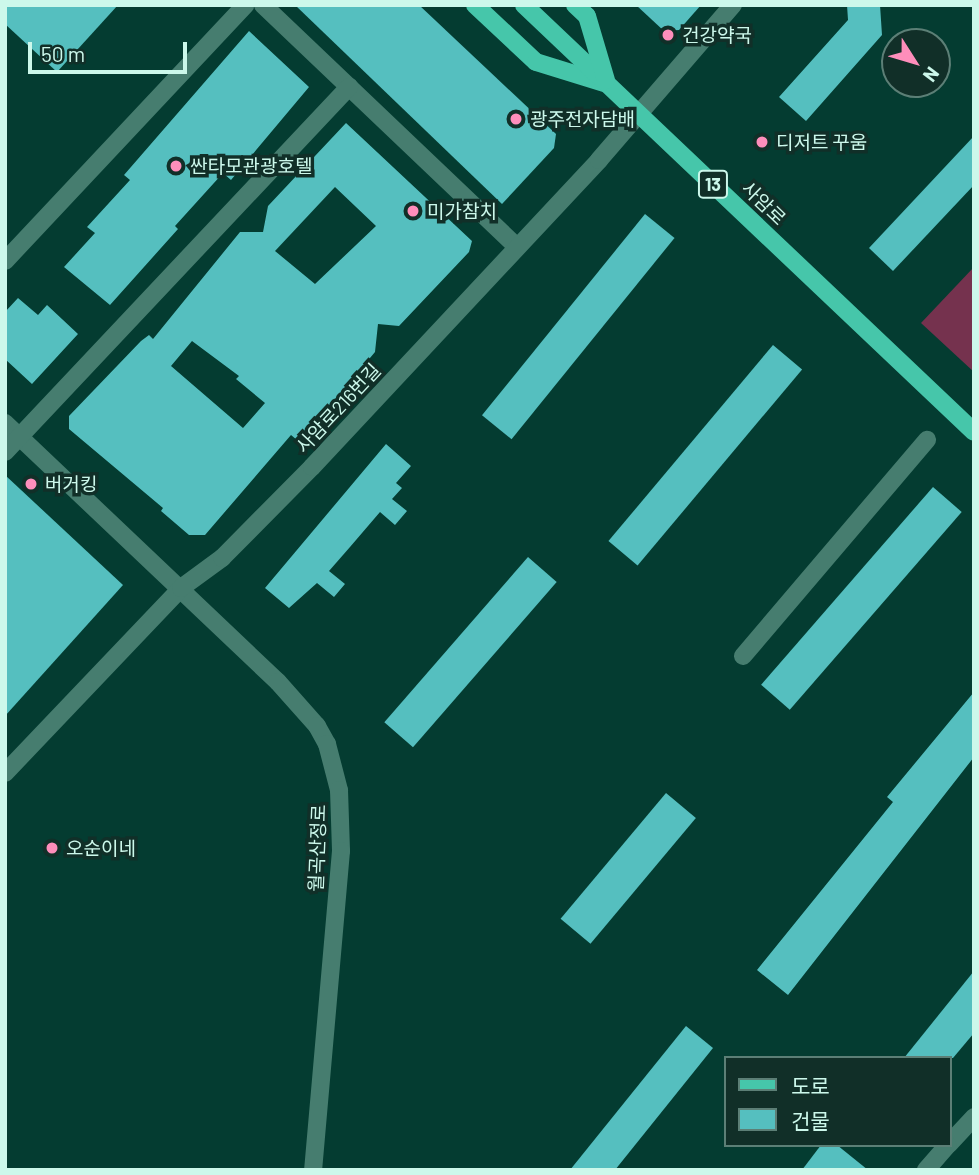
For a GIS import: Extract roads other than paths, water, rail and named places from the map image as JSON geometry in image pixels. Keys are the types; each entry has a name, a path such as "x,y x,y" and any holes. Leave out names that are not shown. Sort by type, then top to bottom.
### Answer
{"main road":[{"path":"475,5 536,62 607,84"},
{"name":"사암로","path":"524,5 974,432"},
{"path":"575,5 587,16 607,84"}],"street":[{"path":"5,261 244,5"},
{"path":"262,5 516,246"},
{"name":"사암로216번길","path":"5,773 181,588 222,558 294,485 599,160 733,5"},
{"path":"5,452 349,87"},
{"path":"5,423 181,588"},
{"path":"743,656 927,440"},
{"name":"월곡산정로","path":"181,588 303,709 322,735 336,772 341,851 313,1170"},
{"path":"951,1143 974,1117"},
{"path":"926,1170 947,1147"}],"place":[{"name":"건강약국","path":"668,35"},
{"name":"광주전자담배","path":"516,119"},
{"name":"디저트 꾸움","path":"762,142"},
{"name":"싼타모관광호텔","path":"176,166"},
{"name":"미가참치","path":"413,211"},
{"name":"버거킹","path":"31,484"},
{"name":"오순이네","path":"52,848"}]}
